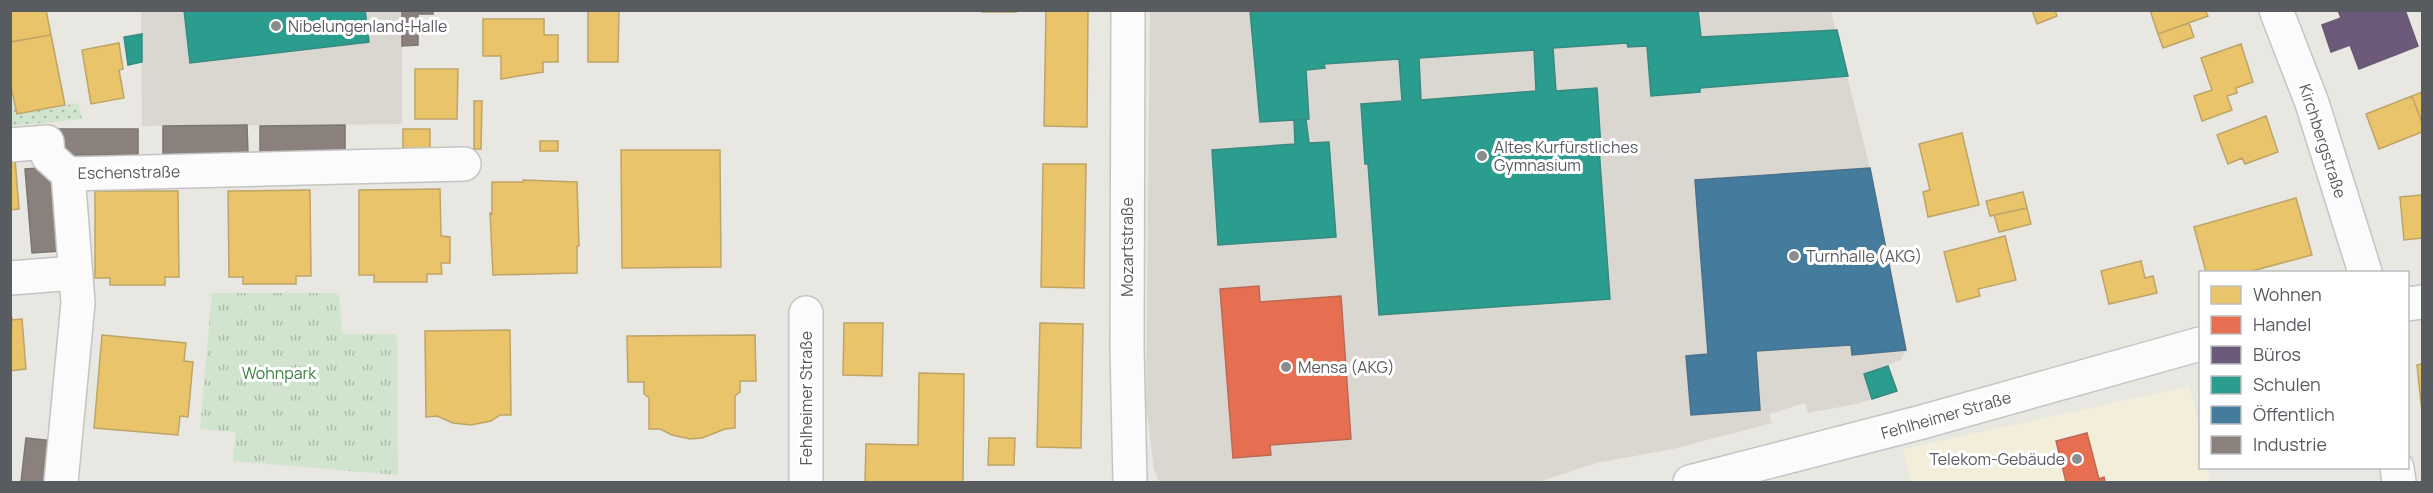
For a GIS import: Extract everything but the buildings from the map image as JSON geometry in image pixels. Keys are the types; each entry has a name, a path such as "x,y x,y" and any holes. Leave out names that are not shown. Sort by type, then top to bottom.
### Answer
{"street":[{"name":"Mozartstraße","path":"1128,10 1127,349 1130,483"},
{"name":"Kirchbergstraße","path":"2276,10 2312,103 2364,271"},
{"path":"10,145 47,142 48,156 68,174"},
{"name":"Eschenstraße","path":"61,483 78,303 68,174 464,164"},
{"path":"10,278 75,273"},
{"name":"Fehlheimer Straße","path":"806,313 806,483"},
{"name":"Fehlheimer Straße","path":"1690,483 1922,422 2199,344"}],"shaded area":[{"path":"141,11 402,11 402,124 142,126"},
{"name":"Altes Kurfürstliches Gymnasium","path":"1150,11 1831,11 1870,168 1906,350 1901,360 1864,374 1872,399 1808,413 1805,403 1769,414 1772,423 1673,449 1596,463 1538,482 1159,482 1154,470 1146,405"},
{"path":"2190,386 2199,426 2199,469 2207,469 2210,482 1911,482 1903,449"}],"green space":[{"path":"11,85 17,114 78,103 82,119 11,126"},
{"name":"Wohnpark","path":"212,293 339,293 342,334 397,334 398,475 233,461 236,432 200,429"}],"place":[{"name":"Nibelungenland-Halle","path":"276,26"},
{"name":"Altes Kurfürstliches Gymnasium","path":"1482,156"},
{"name":"Turnhalle (AKG)","path":"1794,256"},
{"name":"Mensa (AKG)","path":"1286,367"},
{"name":"Telekom-Gebäude","path":"2077,459"}]}
